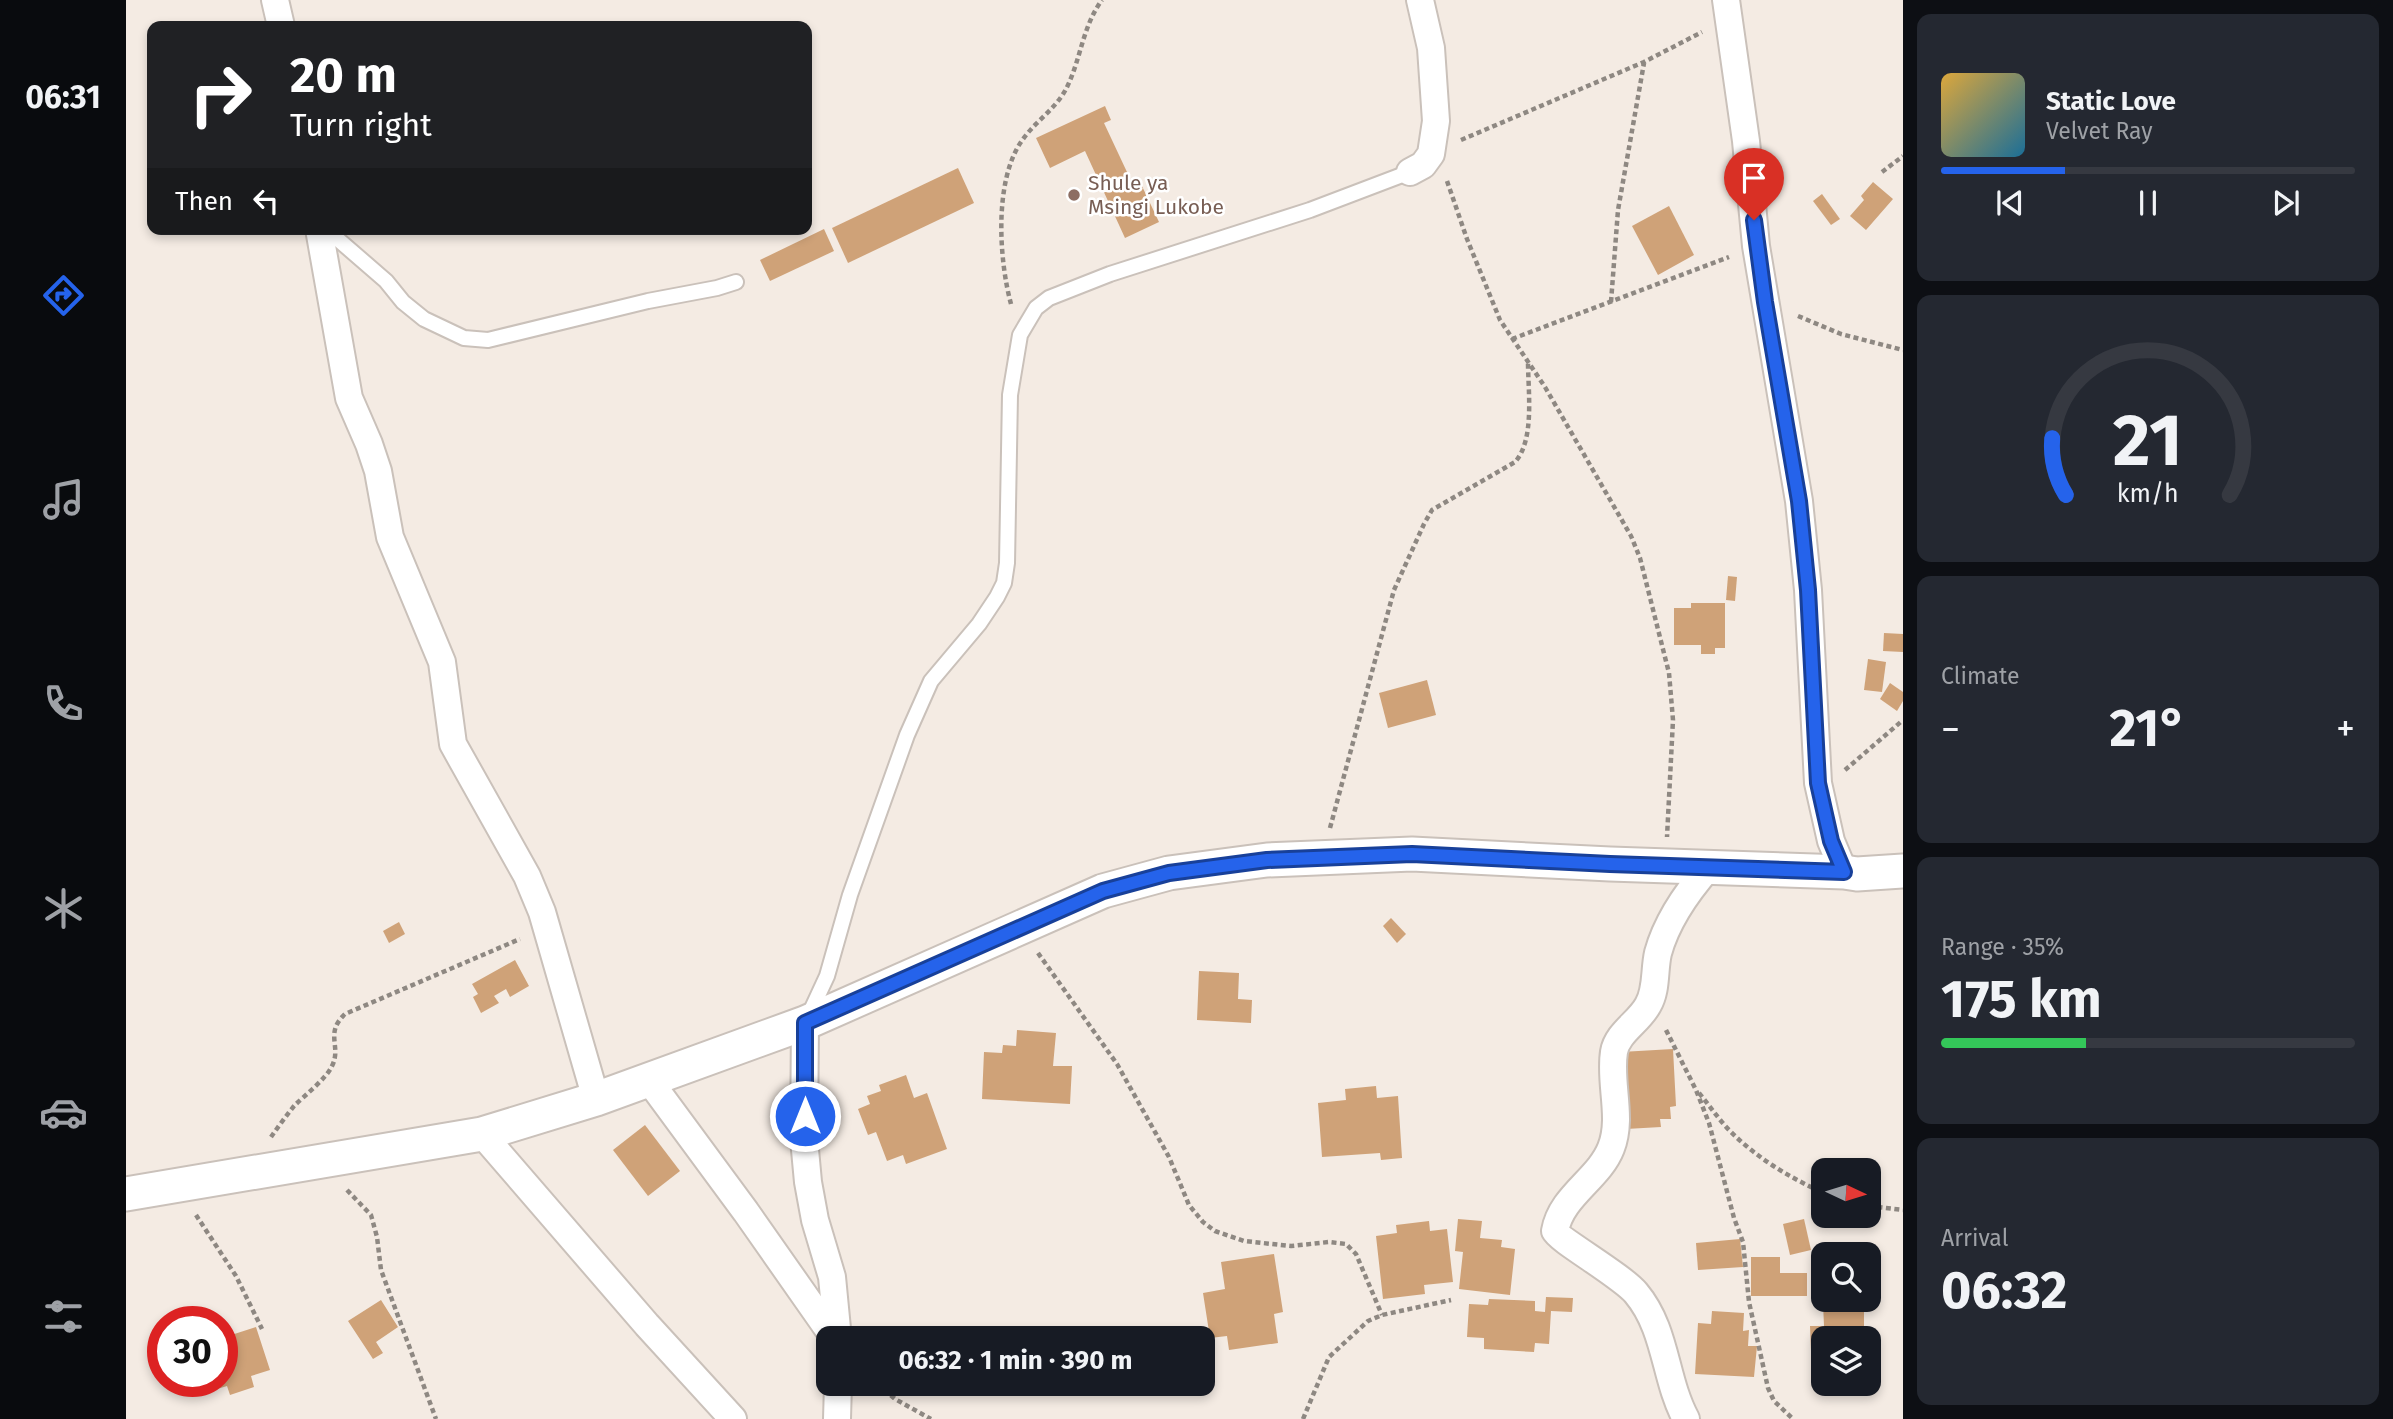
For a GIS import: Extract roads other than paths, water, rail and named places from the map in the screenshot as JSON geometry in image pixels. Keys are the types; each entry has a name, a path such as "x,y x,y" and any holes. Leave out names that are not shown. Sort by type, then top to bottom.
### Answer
{"street":[{"path":"275,0 280,21"},
{"path":"1410,172 1423,165 1437,151 1431,48 1420,0"},
{"path":"1727,9 1746,141 1756,246 1799,501 1808,590 1819,788 1831,841 1844,872"},
{"path":"320,235 346,385 378,471 390,537 442,662 453,744 522,865 547,928 596,1099"},
{"path":"126,1194 482,1134 596,1099 805,1023 1103,891 1169,873 1267,860 1412,854 1857,874 1903,871"},
{"path":"1686,1419 1676,1399 1654,1319 1645,1304 1619,1277 1575,1246 1560,1239 1555,1231 1563,1211 1611,1148 1615,1121 1615,1047 1646,1009 1653,994 1658,954 1664,935 1688,892 1709,867"},
{"path":"805,1023 804,1139 808,1182 815,1220 832,1277 835,1326"},
{"path":"648,1079 827,1326"},
{"path":"482,1134 647,1325 733,1419"},
{"path":"837,1419 838,1396"}],"lane":[{"path":"805,1023 827,976 850,895 907,735 931,681 979,624 1004,583 1007,563 1010,395 1020,335 1037,308 1049,298 1110,274 1310,210 1410,172"},
{"path":"333,235 386,281 402,302 425,319 473,340 488,340 543,328 736,282"}],"place":[{"name":"Shule ya Msingi Lukobe","path":"1074,195"}]}
